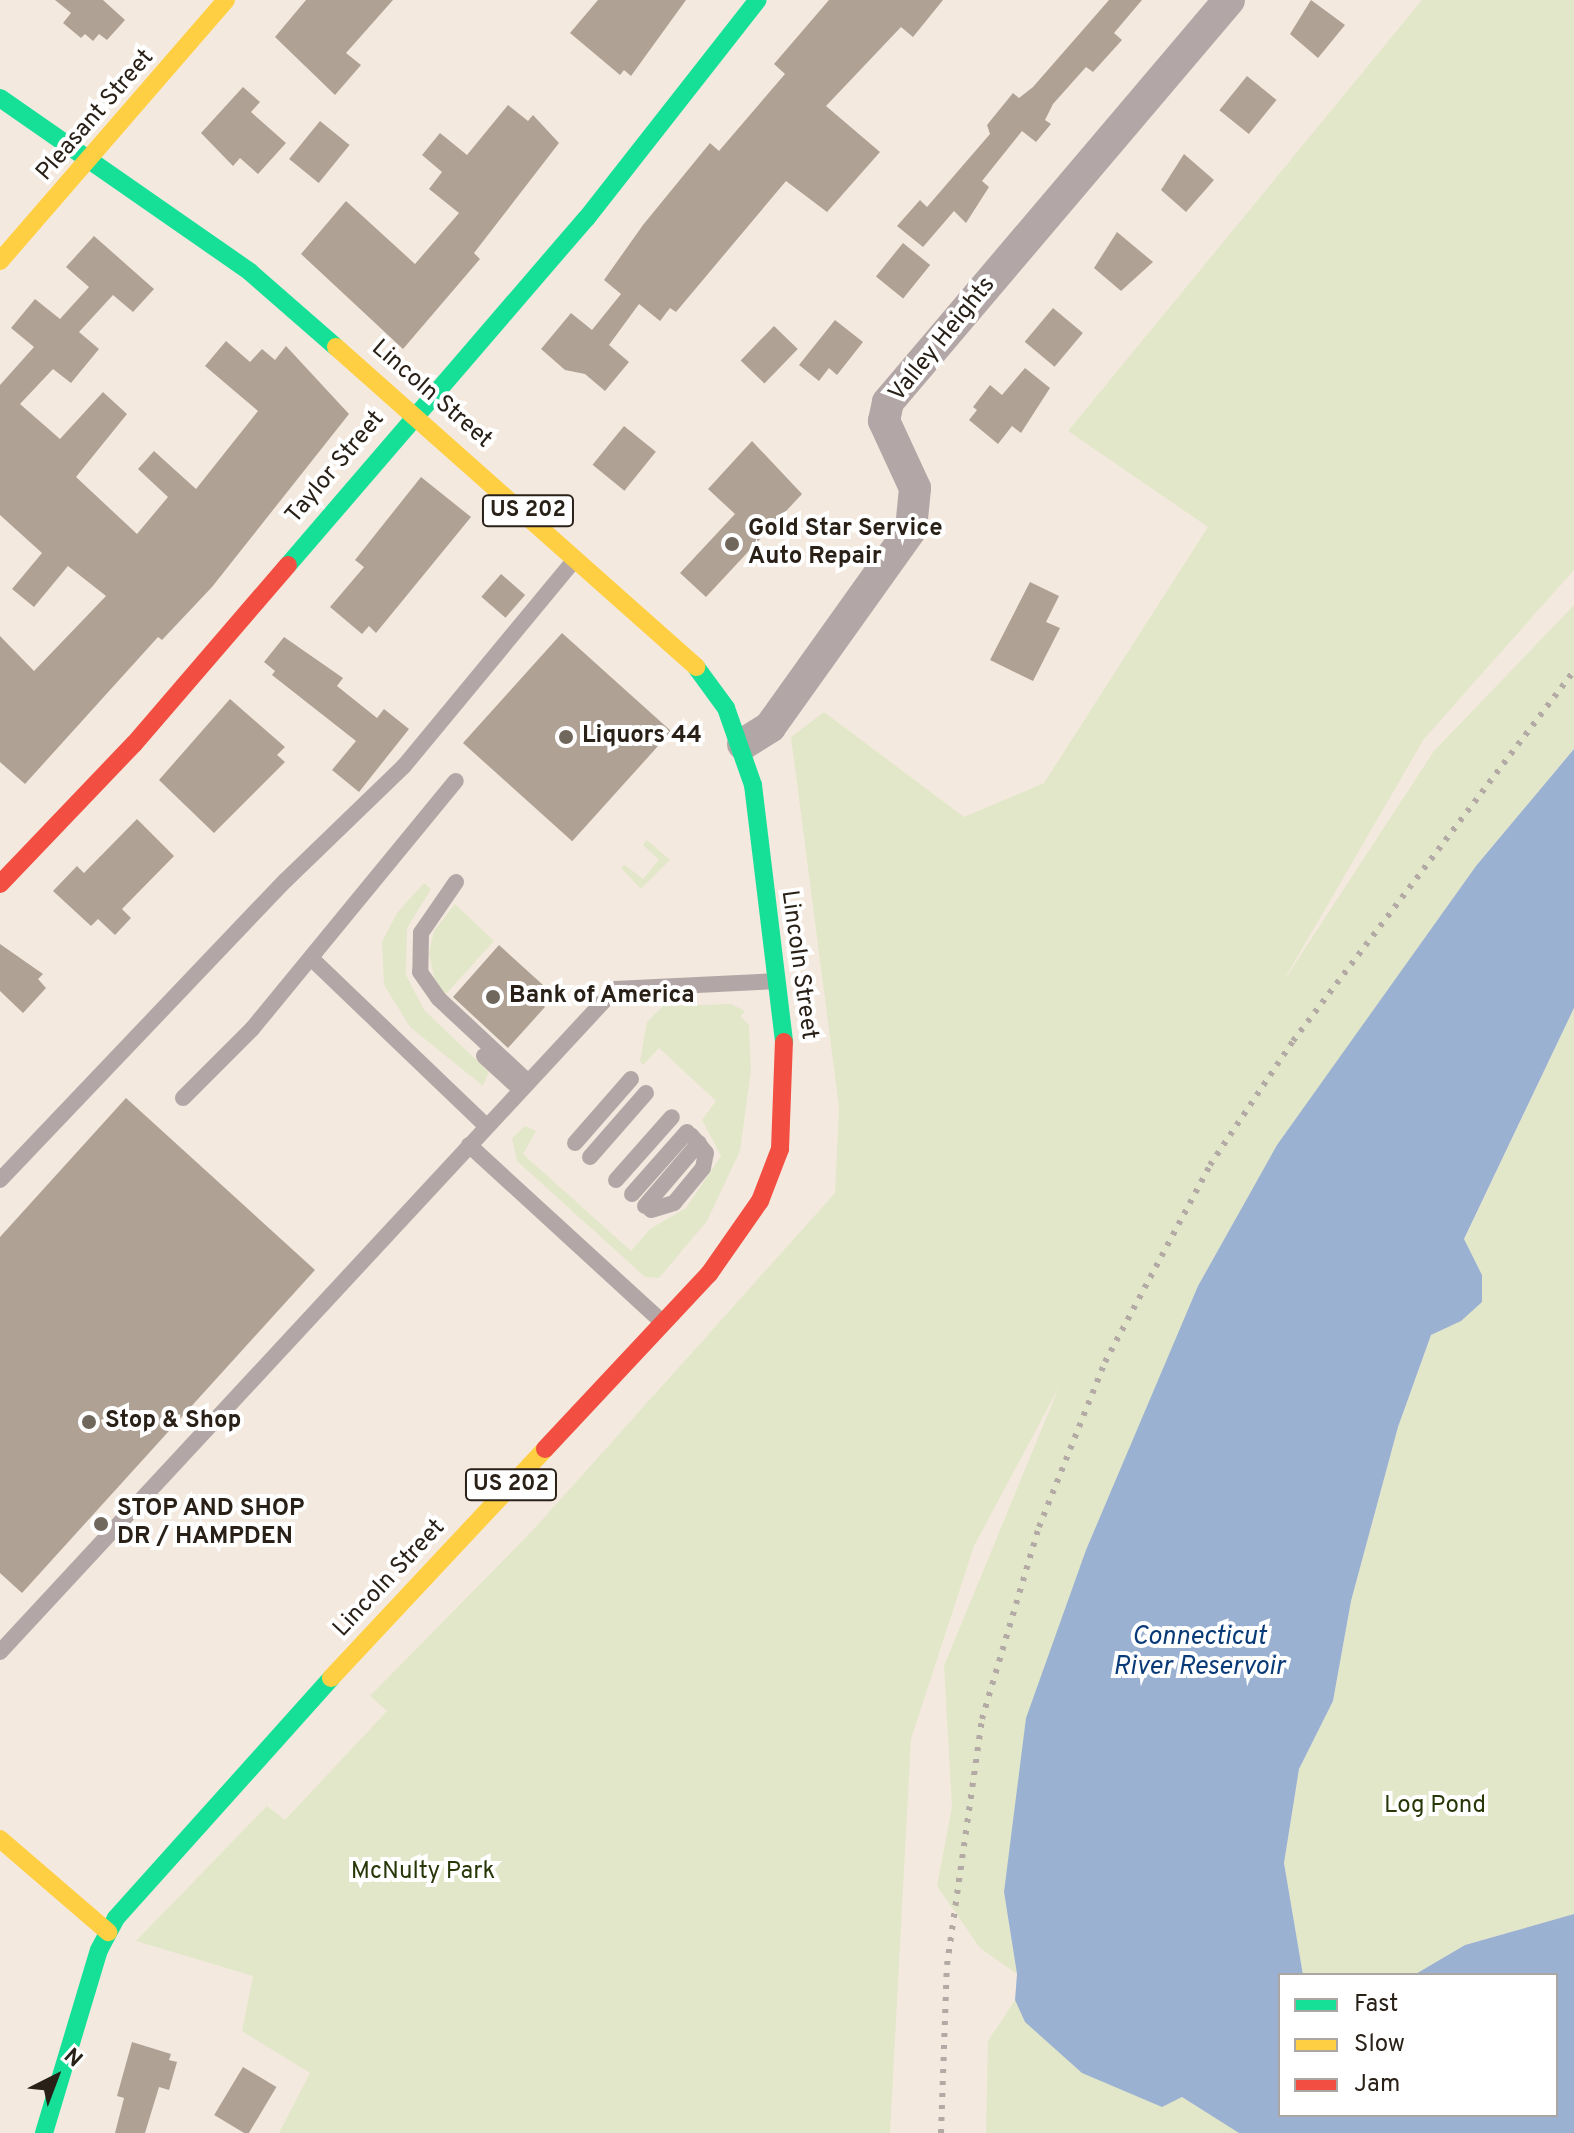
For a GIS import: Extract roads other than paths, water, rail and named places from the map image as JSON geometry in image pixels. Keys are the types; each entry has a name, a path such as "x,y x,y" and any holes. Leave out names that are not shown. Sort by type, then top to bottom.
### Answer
{"main road":[{"name":"Pleasant Street","path":"0,261 91,161 226,0"},
{"name":"Taylor Street","path":"0,884 134,744 415,411 586,219 758,0"},
{"name":"Lincoln Street","path":"0,98 250,272 579,554 686,653 726,708 743,744 778,981 787,1069 780,1149 760,1201 709,1274 202,1818 108,1932"},
{"path":"0,1839 108,1932"},
{"name":"US 202","path":"44,2133 108,1932"}],"street":[{"name":"Valley Heights","path":"743,744 770,727 911,529 915,488 884,421 888,402 1229,0"}],"lane":[{"path":"0,1180 286,880 404,766 579,554"},
{"path":"183,1098 312,959 456,781"},
{"path":"456,882 421,933 420,972 438,998 524,1085"},
{"path":"312,959 486,1126"},
{"path":"0,1652 524,1085 621,987 778,981"},
{"path":"575,1143 631,1079"},
{"path":"590,1157 646,1093"},
{"path":"616,1180 672,1117"},
{"path":"632,1194 693,1137 706,1153 699,1173 669,1207 648,1208"},
{"path":"469,1145 663,1323"}],"water":[{"name":"Connecticut River Reservoir","path":"1574,749 1574,1008 1464,1239 1482,1275 1482,1302 1461,1321 1431,1335 1398,1427 1351,1601 1333,1701 1299,1769 1284,1863 1303,1973 1278,1973 1278,2117 1558,2117 1558,1973 1417,1973 1465,1945 1574,1914 1574,2133 1239,2133 1182,2097 1162,2107 1082,2073 1025,2022 1015,2000 1017,1974 1004,1892 1026,1718 1086,1550 1198,1286 1277,1145 1476,866"}],"railway":[{"path":"941,2133 947,1965 982,1719 1039,1527 1105,1362 1210,1165 1293,1041 1574,671"}],"place":[{"name":"Gold Star Service Auto Repair","path":"732,544"},
{"name":"Liquors 44","path":"566,737"},
{"name":"Bank of America","path":"493,997"},
{"name":"Stop & Shop","path":"89,1422"},
{"name":"STOP AND SHOP DR / HAMPDEN","path":"101,1524"}],"park label":[{"name":"Log Pond","path":"1435,1807"},
{"name":"McNulty Park","path":"423,1873"}]}
